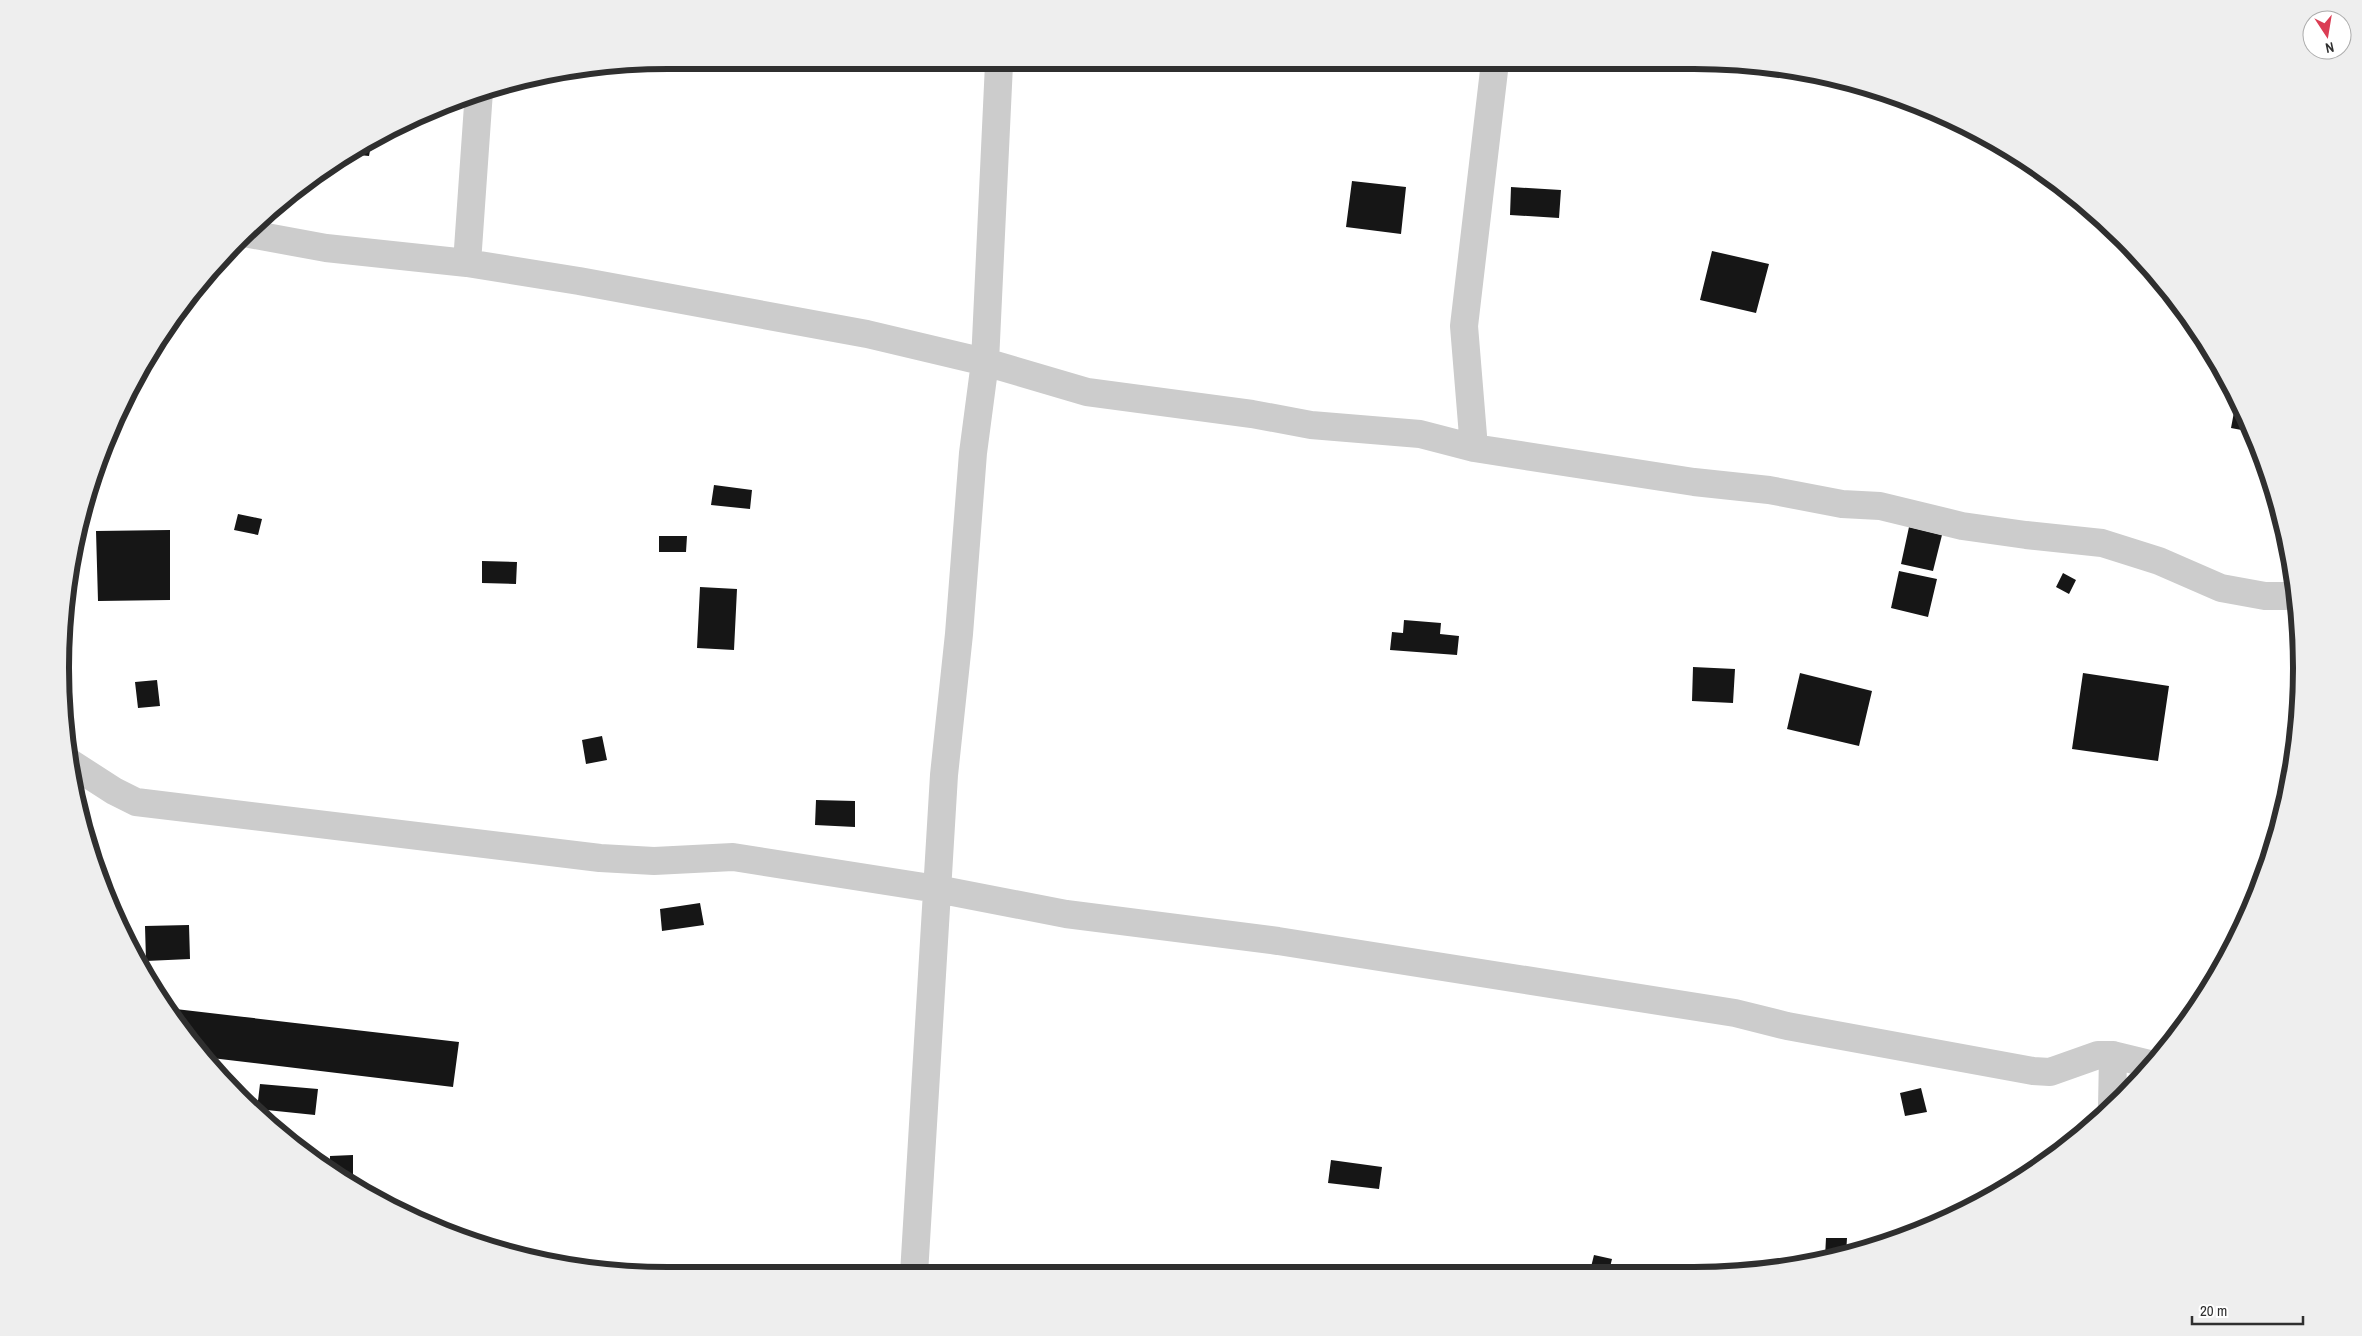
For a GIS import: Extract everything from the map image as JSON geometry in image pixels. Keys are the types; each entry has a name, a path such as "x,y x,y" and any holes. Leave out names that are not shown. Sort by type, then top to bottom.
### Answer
{"street":[{"path":"914,1267 944,775 959,634 973,453 985,362 999,69"},
{"path":"1474,448 1464,326 1494,69"},
{"path":"467,263 479,100"},
{"path":"254,235 326,248 467,263 579,281 867,334 985,362 1087,392 1252,414 1311,425 1420,434 1474,448 1694,482 1768,490 1842,504 1880,506 1962,526 2102,543 2159,561 2221,588 2265,596 2289,596"},
{"path":"77,768 114,791 136,802 600,858 654,861 733,857 937,889 1066,914 1278,941 1726,1012 1787,1026 2033,1070 2050,1072 2098,1055 2113,1055 2145,1063"},
{"path":"2112,1097 2113,1055"}],"building":[{"path":"371,148 369,156 359,155"},
{"path":"1352,181 1406,187 1401,234 1346,227"},
{"path":"1511,187 1561,190 1559,218 1510,215"},
{"path":"1712,251 1769,264 1756,313 1700,300"},
{"path":"2234,410 2244,430 2231,428"},
{"path":"714,485 752,490 750,509 711,505"},
{"path":"238,514 262,519 258,535 234,530"},
{"path":"1909,527 1942,535 1933,571 1901,564"},
{"path":"170,530 170,600 98,601 96,531"},
{"path":"659,536 687,536 686,552 659,552"},
{"path":"482,561 517,562 516,584 482,583"},
{"path":"1899,571 1937,579 1928,617 1891,608"},
{"path":"2063,573 2076,580 2069,594 2056,587"},
{"path":"700,587 737,589 734,650 697,648"},
{"path":"1404,620 1441,623 1440,634 1459,636 1457,655 1390,650 1392,632 1403,633"},
{"path":"1693,667 1735,669 1733,703 1692,701"},
{"path":"1800,673 1872,691 1859,746 1787,729"},
{"path":"2083,673 2169,686 2158,761 2072,749"},
{"path":"157,680 160,706 138,708 135,682"},
{"path":"602,736 607,760 586,764 582,740"},
{"path":"816,800 855,801 855,827 815,825"},
{"path":"700,903 704,925 662,931 660,909"},
{"path":"189,925 190,959 146,961 145,926"},
{"path":"176,1009 459,1042 453,1087 213,1058"},
{"path":"260,1084 318,1089 315,1115 263,1110 258,1105"},
{"path":"1921,1088 1927,1112 1905,1116 1900,1093"},
{"path":"353,1155 353,1177 330,1162 330,1156"},
{"path":"1331,1160 1382,1167 1379,1189 1328,1183"},
{"path":"1826,1238 1847,1238 1846,1248 1825,1253"},
{"path":"1594,1255 1612,1259 1610,1267 1591,1267"}]}
